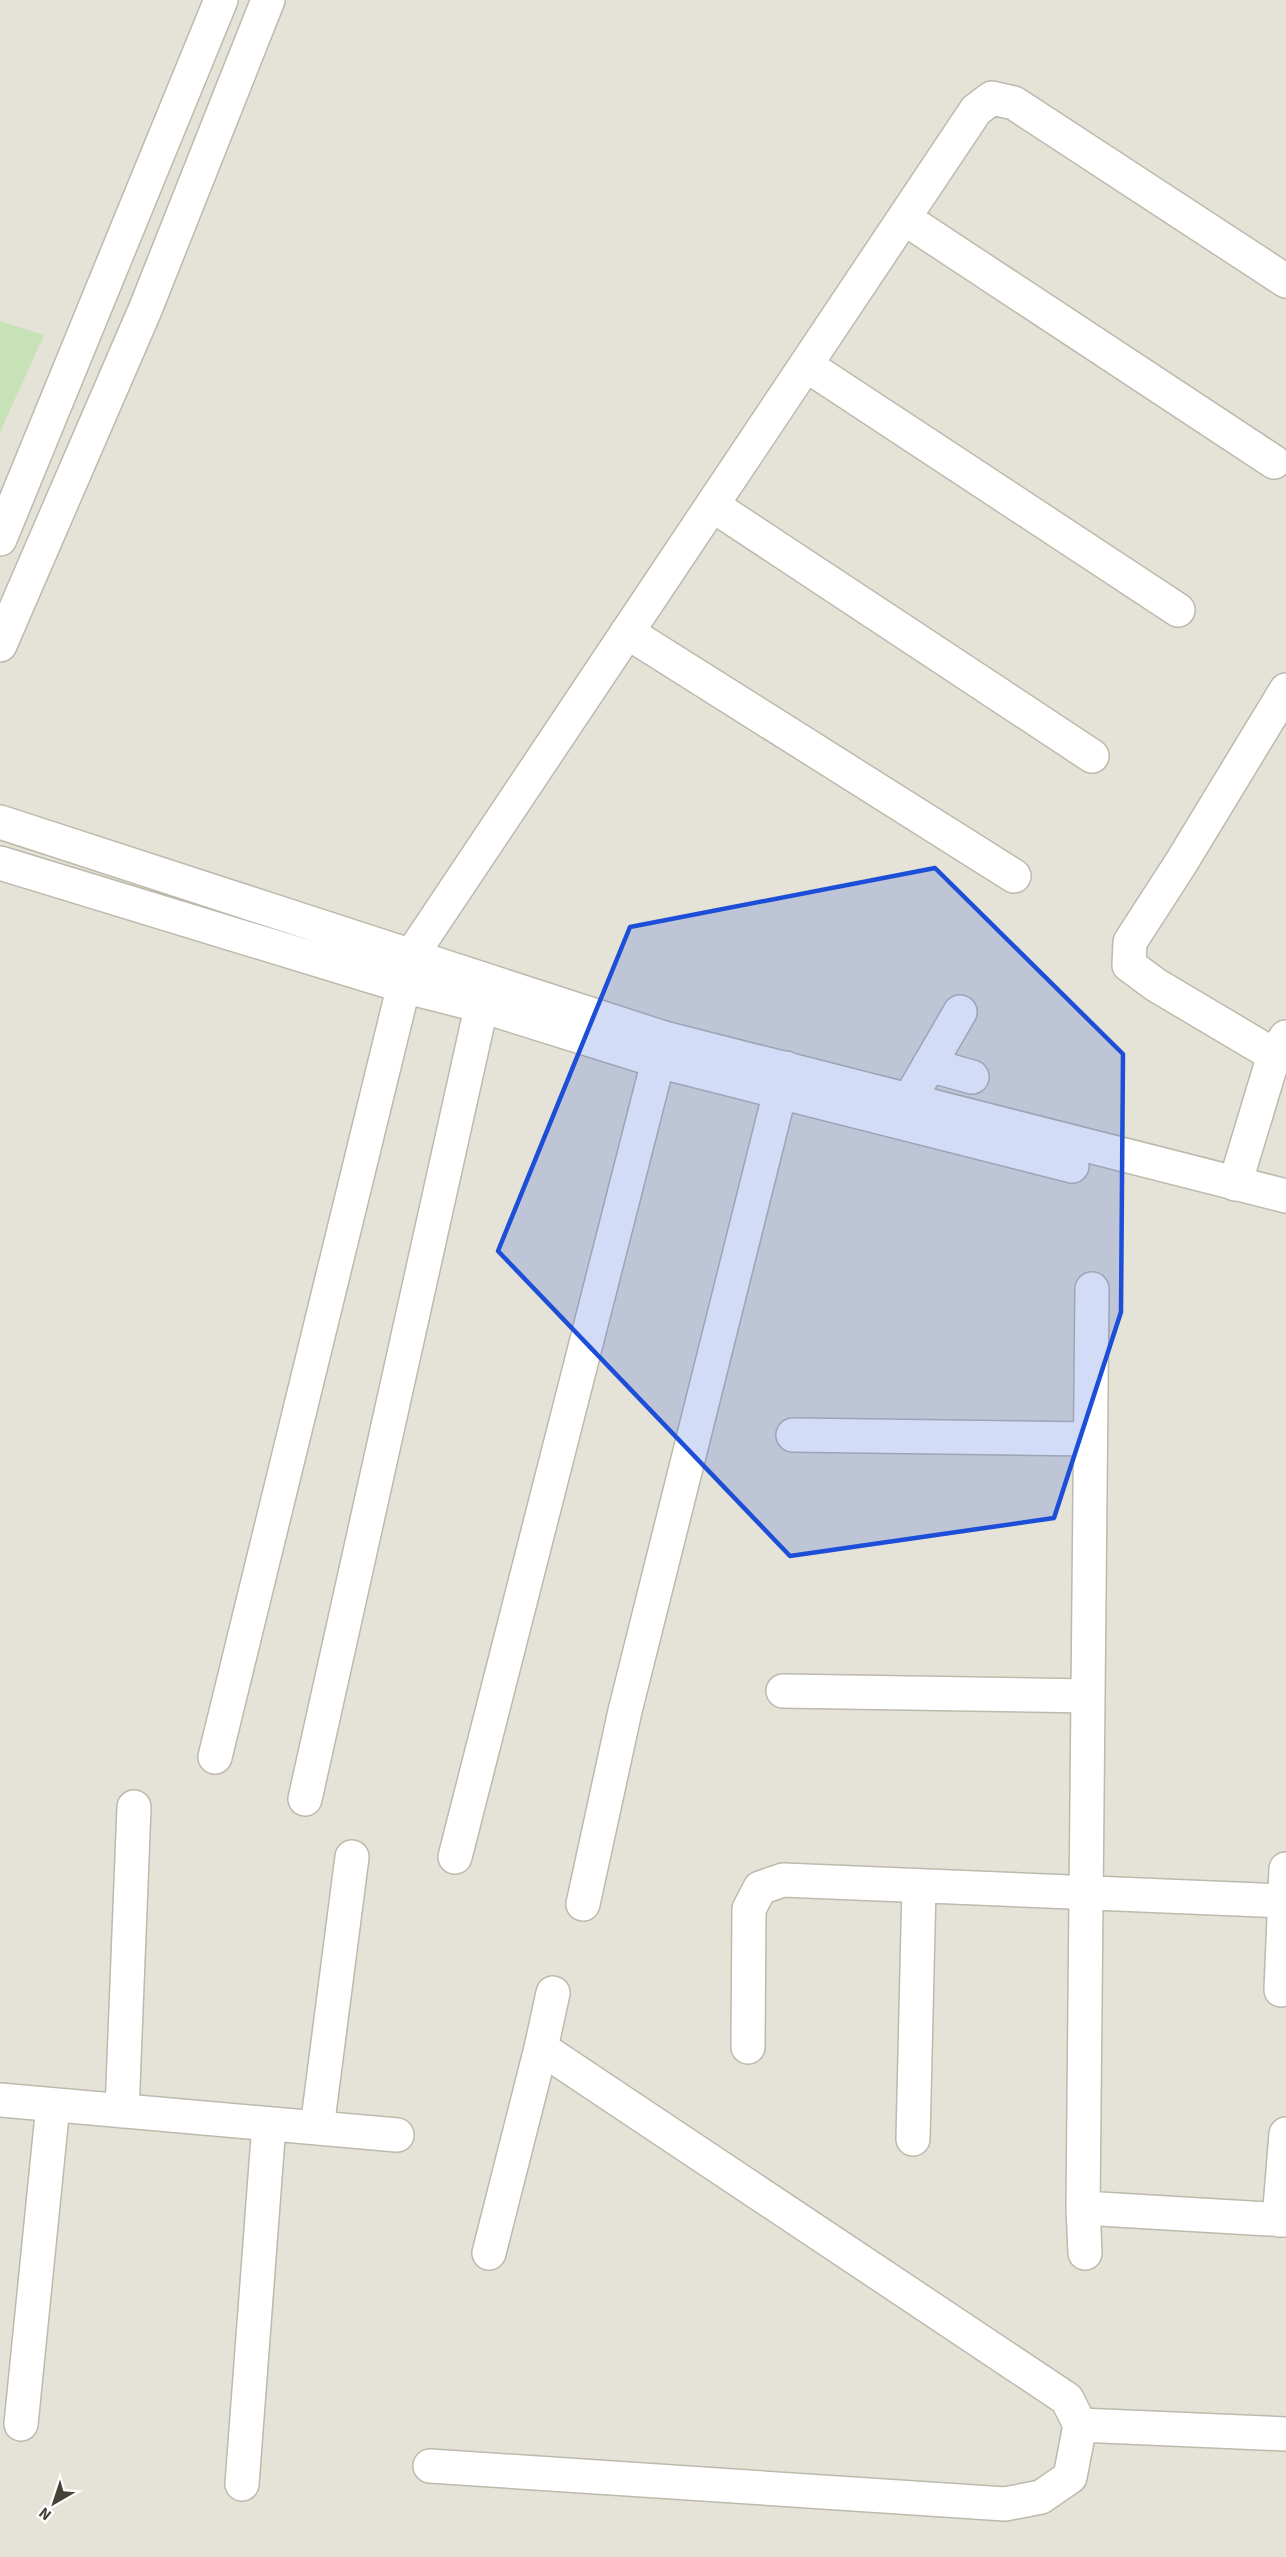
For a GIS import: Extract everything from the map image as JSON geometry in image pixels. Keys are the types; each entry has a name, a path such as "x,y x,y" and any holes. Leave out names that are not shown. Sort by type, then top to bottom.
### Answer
{"street":[{"path":"0,539 221,0"},
{"path":"0,645 145,310 268,0"},
{"path":"215,1757 407,971 627,632 976,110 992,98 1014,103 1286,281"},
{"path":"904,218 1274,462"},
{"path":"806,365 1178,610"},
{"path":"712,505 1092,756"},
{"path":"627,632 1014,876"},
{"path":"1235,1184 1280,1046 1156,985 1129,965 1130,942 1286,690"},
{"path":"0,822 93,852 407,971"},
{"path":"83,887 93,852"},
{"path":"0,863 83,887 407,971 661,1050 1116,1165 1286,1213"},
{"path":"305,1799 485,994"},
{"path":"909,1100 960,1012"},
{"path":"455,1857 661,1050"},
{"path":"929,1065 972,1077"},
{"path":"783,1081 909,1100 1116,1165 1235,1184 1286,1196"},
{"path":"583,1904 625,1711 783,1081"},
{"path":"1085,2253 1083,2208 1092,1289"},
{"path":"793,1435 1090,1439"},
{"path":"783,1691 1088,1696"},
{"path":"122,2111 134,1807"},
{"path":"317,2128 352,1857"},
{"path":"1281,1990 1286,1869"},
{"path":"748,2047 749,1909 760,1888 783,1880 1285,1901"},
{"path":"913,2139 919,1886"},
{"path":"489,2253 553,1993"},
{"path":"430,2466 1005,2504 1041,2497 1070,2477 1080,2426 1067,2399 541,2048"},
{"path":"0,2100 397,2134"},
{"path":"21,2424 53,2105"},
{"path":"242,2484 269,2124"},
{"path":"1083,2208 1282,2220 1286,2134"},
{"path":"1080,2426 1286,2434"}],"highlighted area":[{"path":"935,868 1123,1054 1121,1312 1054,1518 790,1556 498,1251 630,927"}],"shaded area":[{"path":"0,0 1286,0 1286,2557 0,2557"}],"green space":[{"path":"0,321 44,335 0,432"}]}
